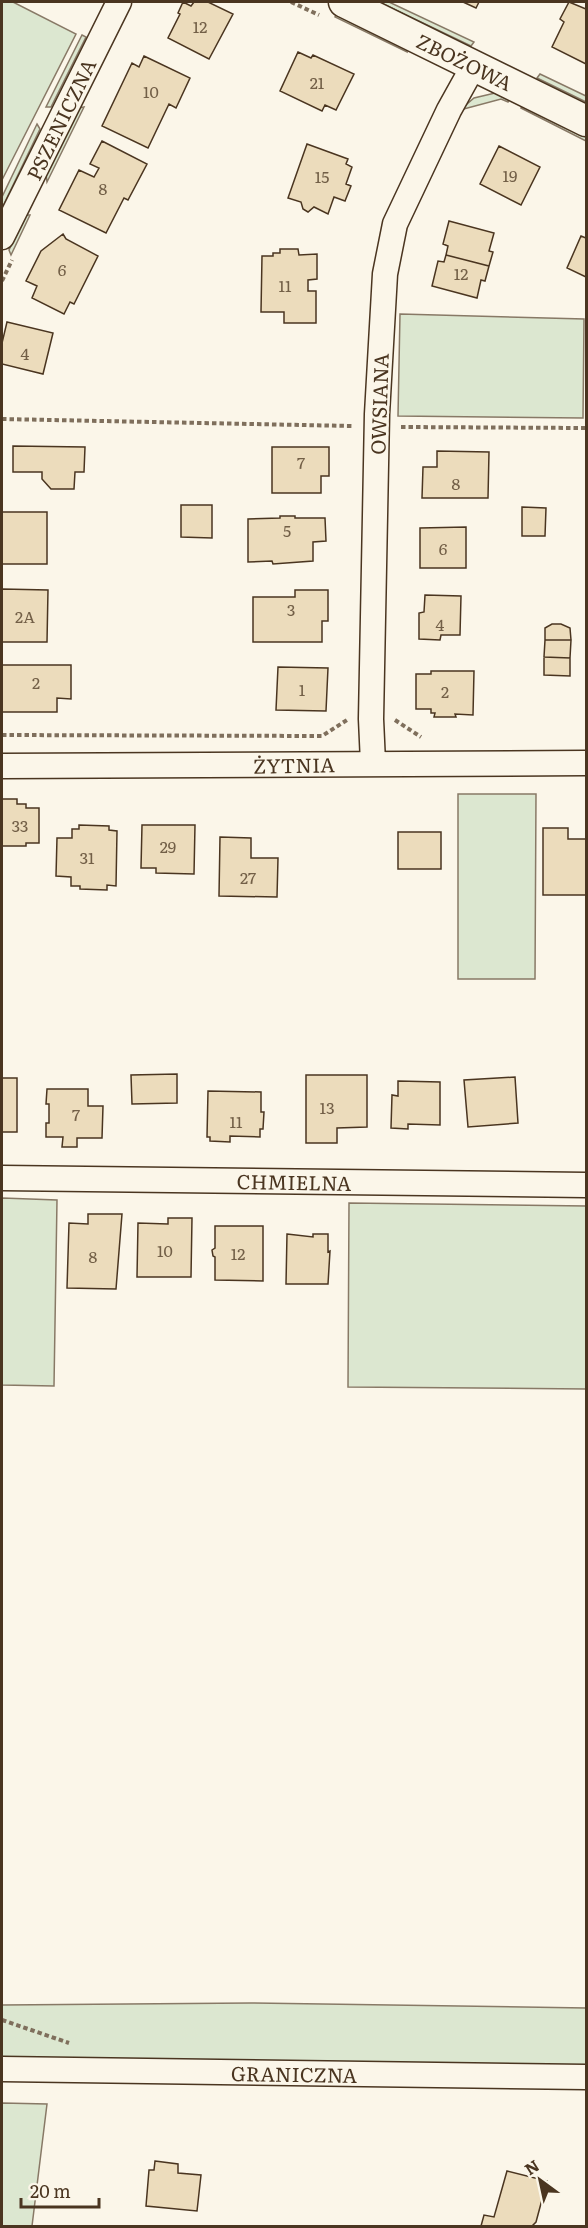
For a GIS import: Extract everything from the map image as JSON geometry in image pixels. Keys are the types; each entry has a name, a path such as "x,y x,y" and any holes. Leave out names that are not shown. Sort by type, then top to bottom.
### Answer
{"street":[{"name":"PSZENICZNA","path":"2,237 119,2"},
{"name":"ZBOŻOWA","path":"344,2 586,121"},
{"name":"OWSIANA","path":"372,762 377,427 385,274 395,224 449,110 474,65"},
{"name":"ŻYTNIA","path":"2,766 310,765 372,762 586,763"},
{"name":"CHMIELNA","path":"2,1178 586,1185"},
{"name":"GRANICZNA","path":"2,2069 586,2076"}],"path":[{"path":"2,419 377,427 586,428"},
{"path":"2,735 322,736 353,717 395,720 418,737 430,738"}],"green space":[{"path":"2,2 13,2 76,34 2,180"},
{"path":"379,2 389,2 474,42 471,46"},
{"path":"337,12 406,46 407,52 335,17"},
{"path":"82,35 86,37 51,107 46,107"},
{"path":"540,74 586,96 586,102 537,78"},
{"path":"495,93 510,97 508,102 501,99 460,110 474,98"},
{"path":"522,105 586,136 586,141 521,108"},
{"path":"84,107 47,182 46,174 78,108"},
{"path":"37,124 40,129 2,208 2,197"},
{"path":"25,215 30,215 11,255 9,250"},
{"path":"400,314 584,319 583,418 398,416"},
{"path":"458,794 536,794 535,979 458,979"},
{"path":"2,1198 57,1200 54,1386 2,1385"},
{"path":"349,1203 586,1206 586,1389 348,1387"},
{"path":"251,2003 586,2008 586,2078 18,2068 2,2057 2,2005"},
{"path":"2,2103 47,2104 32,2226 2,2226"}],"building":[{"path":"183,2 191,6 194,2 208,2 233,14 209,59 168,38 180,14 178,13"},
{"path":"463,2 479,2 476,8"},
{"path":"569,2 586,9 586,64 552,47 564,22 560,19"},
{"path":"298,52 311,58 313,55 354,74 336,110 325,105 322,111 280,91"},
{"path":"144,56 190,78 176,108 169,104 148,148 102,126 132,63 139,67"},
{"path":"102,141 147,164 128,200 124,198 106,233 59,210 79,170 94,177 99,168 90,164"},
{"path":"307,144 348,159 346,164 352,167 346,184 351,186 345,201 334,197 328,214 314,207 308,212 303,209 301,202 288,198"},
{"path":"499,146 540,167 521,205 480,184"},
{"path":"449,221 494,233 489,251 493,252 489,266 446,255 448,246 443,244"},
{"path":"63,234 66,239 98,256 74,304 70,302 64,314 32,298 37,286 26,281 41,251"},
{"path":"581,236 586,238 586,277 567,268"},
{"path":"280,249 298,249 299,255 317,254 317,279 308,280 308,291 316,291 316,323 284,323 284,312 261,312 262,256 273,256 273,253 280,253"},
{"path":"446,255 489,266 485,281 481,280 477,298 432,286 438,261 444,262"},
{"path":"7,322 53,333 43,374 2,364 2,343"},
{"path":"13,446 85,447 84,472 75,472 74,489 51,489 42,479 42,472 13,472"},
{"path":"272,447 329,447 329,476 321,476 321,493 272,493"},
{"path":"437,451 489,452 488,498 422,498 423,467 437,467"},
{"path":"181,505 212,505 212,538 181,537"},
{"path":"522,507 546,508 545,536 522,536"},
{"path":"2,512 47,512 47,564 2,564"},
{"path":"280,516 325,518 326,541 313,542 313,561 273,564 272,561 248,562 248,519 280,518"},
{"path":"466,527 466,568 420,568 420,528"},
{"path":"2,589 48,590 47,642 2,642"},
{"path":"295,590 328,590 328,621 322,621 322,642 253,642 253,597 295,597"},
{"path":"425,595 461,596 460,635 441,635 440,640 419,639 419,613 424,612"},
{"path":"552,624 561,624 570,628 571,640 545,640 545,628"},
{"path":"545,640 571,640 570,658 544,657"},
{"path":"544,657 570,658 570,676 544,675"},
{"path":"2,665 71,665 71,699 57,698 57,712 2,712"},
{"path":"278,667 328,668 326,711 276,710"},
{"path":"431,671 474,671 473,715 455,714 456,717 434,717 435,713 431,713 431,709 416,709 416,674 431,674"},
{"path":"2,799 17,799 17,804 26,804 26,808 39,808 39,843 26,843 26,846 2,846"},
{"path":"79,825 109,826 109,830 117,831 116,886 107,885 107,890 80,889 80,886 71,886 71,877 56,876 57,838 72,838 72,829 79,829"},
{"path":"142,825 195,825 194,874 156,873 156,868 141,868"},
{"path":"543,828 568,828 568,839 586,839 586,895 543,895"},
{"path":"398,832 441,832 441,869 398,869"},
{"path":"220,837 251,838 251,858 278,858 277,897 219,896"},
{"path":"177,1074 177,1103 132,1104 131,1075"},
{"path":"306,1075 367,1075 367,1127 337,1128 337,1143 306,1143"},
{"path":"515,1077 518,1123 468,1127 464,1080"},
{"path":"2,1078 17,1078 17,1132 2,1132"},
{"path":"398,1081 440,1082 440,1125 408,1124 408,1129 391,1128 392,1095 398,1096"},
{"path":"47,1089 88,1089 88,1106 103,1106 102,1138 77,1138 77,1147 62,1147 63,1137 46,1137 46,1123 49,1123 49,1104 46,1104"},
{"path":"208,1091 261,1092 261,1112 264,1112 260,1137 230,1136 230,1142 210,1141 210,1137 207,1137"},
{"path":"88,1214 122,1214 116,1289 67,1288 69,1223 88,1224"},
{"path":"168,1218 192,1218 191,1277 137,1277 138,1223 168,1224"},
{"path":"215,1226 263,1226 263,1281 215,1280 215,1257 212,1250 215,1248"},
{"path":"287,1234 313,1237 313,1234 328,1234 328,1252 330,1251 328,1284 286,1284"},
{"path":"155,2161 178,2164 178,2173 201,2175 197,2211 146,2206 149,2170 154,2170"},
{"path":"507,2171 547,2181 536,2222 532,2226 481,2226 484,2215 494,2217"}]}
